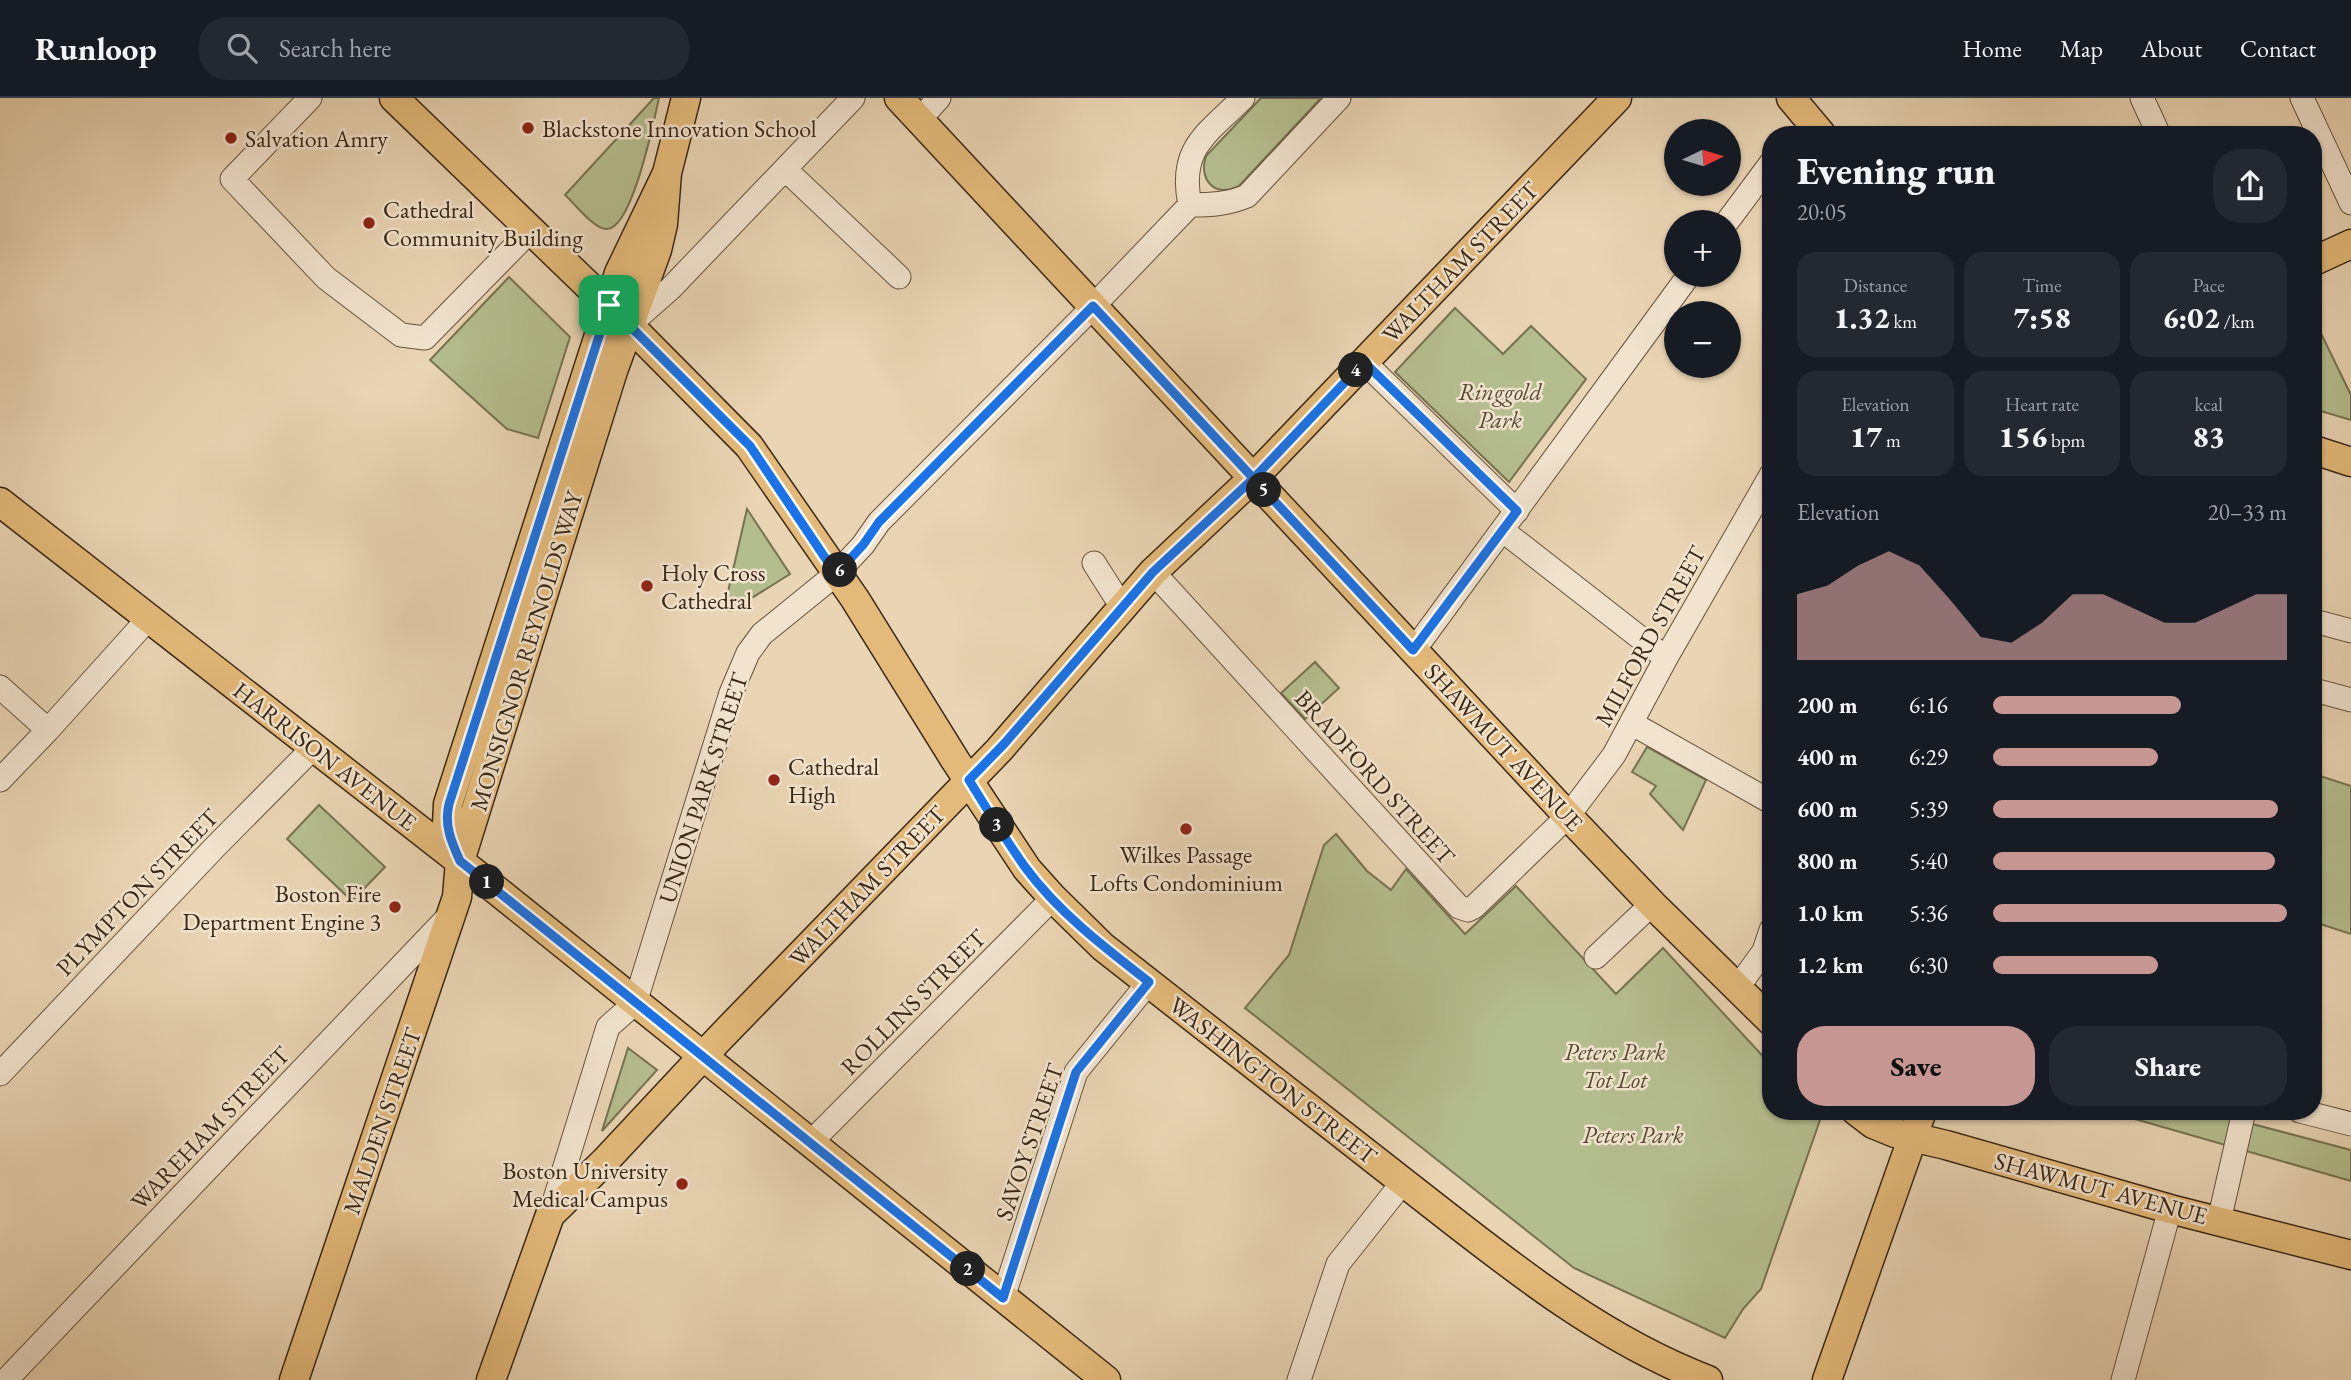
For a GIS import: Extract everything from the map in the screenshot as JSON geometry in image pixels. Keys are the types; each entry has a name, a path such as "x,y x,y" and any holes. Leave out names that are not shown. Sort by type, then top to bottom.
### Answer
{"main road":[{"name":"WASHINGTON STREET","path":"394,98 609,305 750,446 855,599 1027,869 1052,898 1103,947 1488,1249 1578,1314 1636,1346 1708,1380"},
{"path":"667,173 686,98"},
{"name":"SHAWMUT AVENUE","path":"899,98 1568,816 1652,904 1762,1012"},
{"name":"WALTHAM STREET","path":"550,1215 606,1160 1004,744 1153,572 1254,478 1617,98"},
{"path":"1791,98 1809,126"},
{"name":"MONSIGNOR REYNOLDS WAY","path":"460,861 446,825 449,804 609,305 625,259 667,173"},
{"name":"MONSIGNOR REYNOLDS WAY","path":"460,861 629,326 661,233 667,173"},
{"path":"2322,257 2351,244"},
{"path":"2322,453 2351,462"},
{"name":"HARRISON AVENUE","path":"0,502 460,861 1104,1379"},
{"name":"MALDEN STREET","path":"294,1380 453,911 460,886 460,861"},
{"name":"SHAWMUT AVENUE","path":"1870,1120 1885,1130 1913,1138 2170,1209 2351,1255"},
{"path":"1827,1380 1919,1120"},
{"path":"491,1380 550,1215"}],"street":[{"path":"310,98 232,178 326,278 401,335 425,338 531,229"},
{"path":"629,326 671,288 853,98"},
{"path":"919,120 939,98"},
{"path":"1242,98 1194,148 1187,176 1190,205 1221,204 1247,196 1339,98"},
{"path":"2142,98 2155,126"},
{"path":"2302,98 2315,126"},
{"path":"2322,141 2351,203"},
{"path":"785,169 899,277"},
{"path":"1736,210 1762,175"},
{"name":"UNION PARK STREET","path":"635,1003 731,693 748,653 762,634 836,574 863,545 879,522 1190,205"},
{"path":"1413,650 1680,287"},
{"path":"1364,362 1517,511"},
{"name":"MILFORD STREET","path":"1568,816 1614,755 1762,491"},
{"path":"1502,530 1666,658"},
{"path":"1094,563 1115,596"},
{"name":"BRADFORD STREET","path":"1153,572 1462,909 1474,907 1568,816"},
{"path":"0,780 148,619"},
{"path":"2322,623 2351,631"},
{"path":"0,687 48,730"},
{"path":"2322,692 2351,700"},
{"path":"1631,723 1762,797"},
{"name":"PLYMPTON STREET","path":"0,1074 216,846 314,747"},
{"name":"ROLLINS STREET","path":"810,1143 1052,898"},
{"path":"1596,957 1652,904"},
{"name":"WAREHAM STREET","path":"6,1380 453,911"},
{"path":"1738,987 1762,954"},
{"name":"SAVOY STREET","path":"1003,1298 1076,1072 1149,982"},
{"path":"550,1215 608,1027 635,1003"},
{"path":"2322,1116 2350,1122"},
{"path":"2219,1221 2242,1120"},
{"path":"1299,1380 1338,1264 1403,1182"},
{"path":"2123,1380 2170,1209"}],"green space":[{"path":"654,98 659,98 633,194 616,225 601,228 565,195"},
{"path":"1261,98 1321,98 1239,186 1223,190 1216,188 1210,184 1204,172 1206,156"},
{"path":"509,277 570,337 538,438 507,429 430,360"},
{"name":"Ringgold Park","path":"1455,308 1503,354 1531,326 1586,379 1509,482 1395,372"},
{"path":"2322,335 2351,395 2351,420 2322,411"},
{"path":"747,509 790,574 731,611 724,609"},
{"path":"1315,662 1339,688 1305,719 1281,693"},
{"path":"1647,747 1706,780 1683,830 1650,794 1656,786 1632,772"},
{"path":"2322,777 2351,786 2351,934 2322,925"},
{"path":"319,805 385,867 352,901 287,839"},
{"name":"Peters Park","path":"1336,834 1367,871 1391,890 1406,869 1465,934 1516,886 1616,994 1663,948 1762,1055 1762,1120 1820,1120 1761,1289 1743,1309 1725,1338 1574,1268 1245,1008 1289,955 1324,845"},
{"path":"628,1048 657,1070 602,1131"},
{"path":"2138,1120 2237,1120 2351,1150 2351,1181"}],"place":[{"name":"Blackstone Innovation School","path":"528,128"},
{"name":"Salvation Amry","path":"231,138"},
{"name":"Cathedral Community Building","path":"369,223"},
{"name":"Holy Cross Cathedral","path":"647,586"},
{"name":"Cathedral High","path":"774,780"},
{"name":"Wilkes Passage Lofts Condominium","path":"1186,829"},
{"name":"Boston Fire Department Engine 3","path":"395,907"},
{"name":"Boston University Medical Campus","path":"682,1184"}],"route":[{"path":"609,305 449,804 446,825 450,839 460,861 1003,1298 1076,1072 1149,982 1103,947 1052,898 1027,869 969,780 1004,744 1153,572 1254,478 1364,362 1517,511 1413,650 1254,478 1093,306 879,522 863,545 836,574 750,446 609,305"}],"park label":[{"name":"Peters Park Tot Lot","path":"1615,1065"}]}
